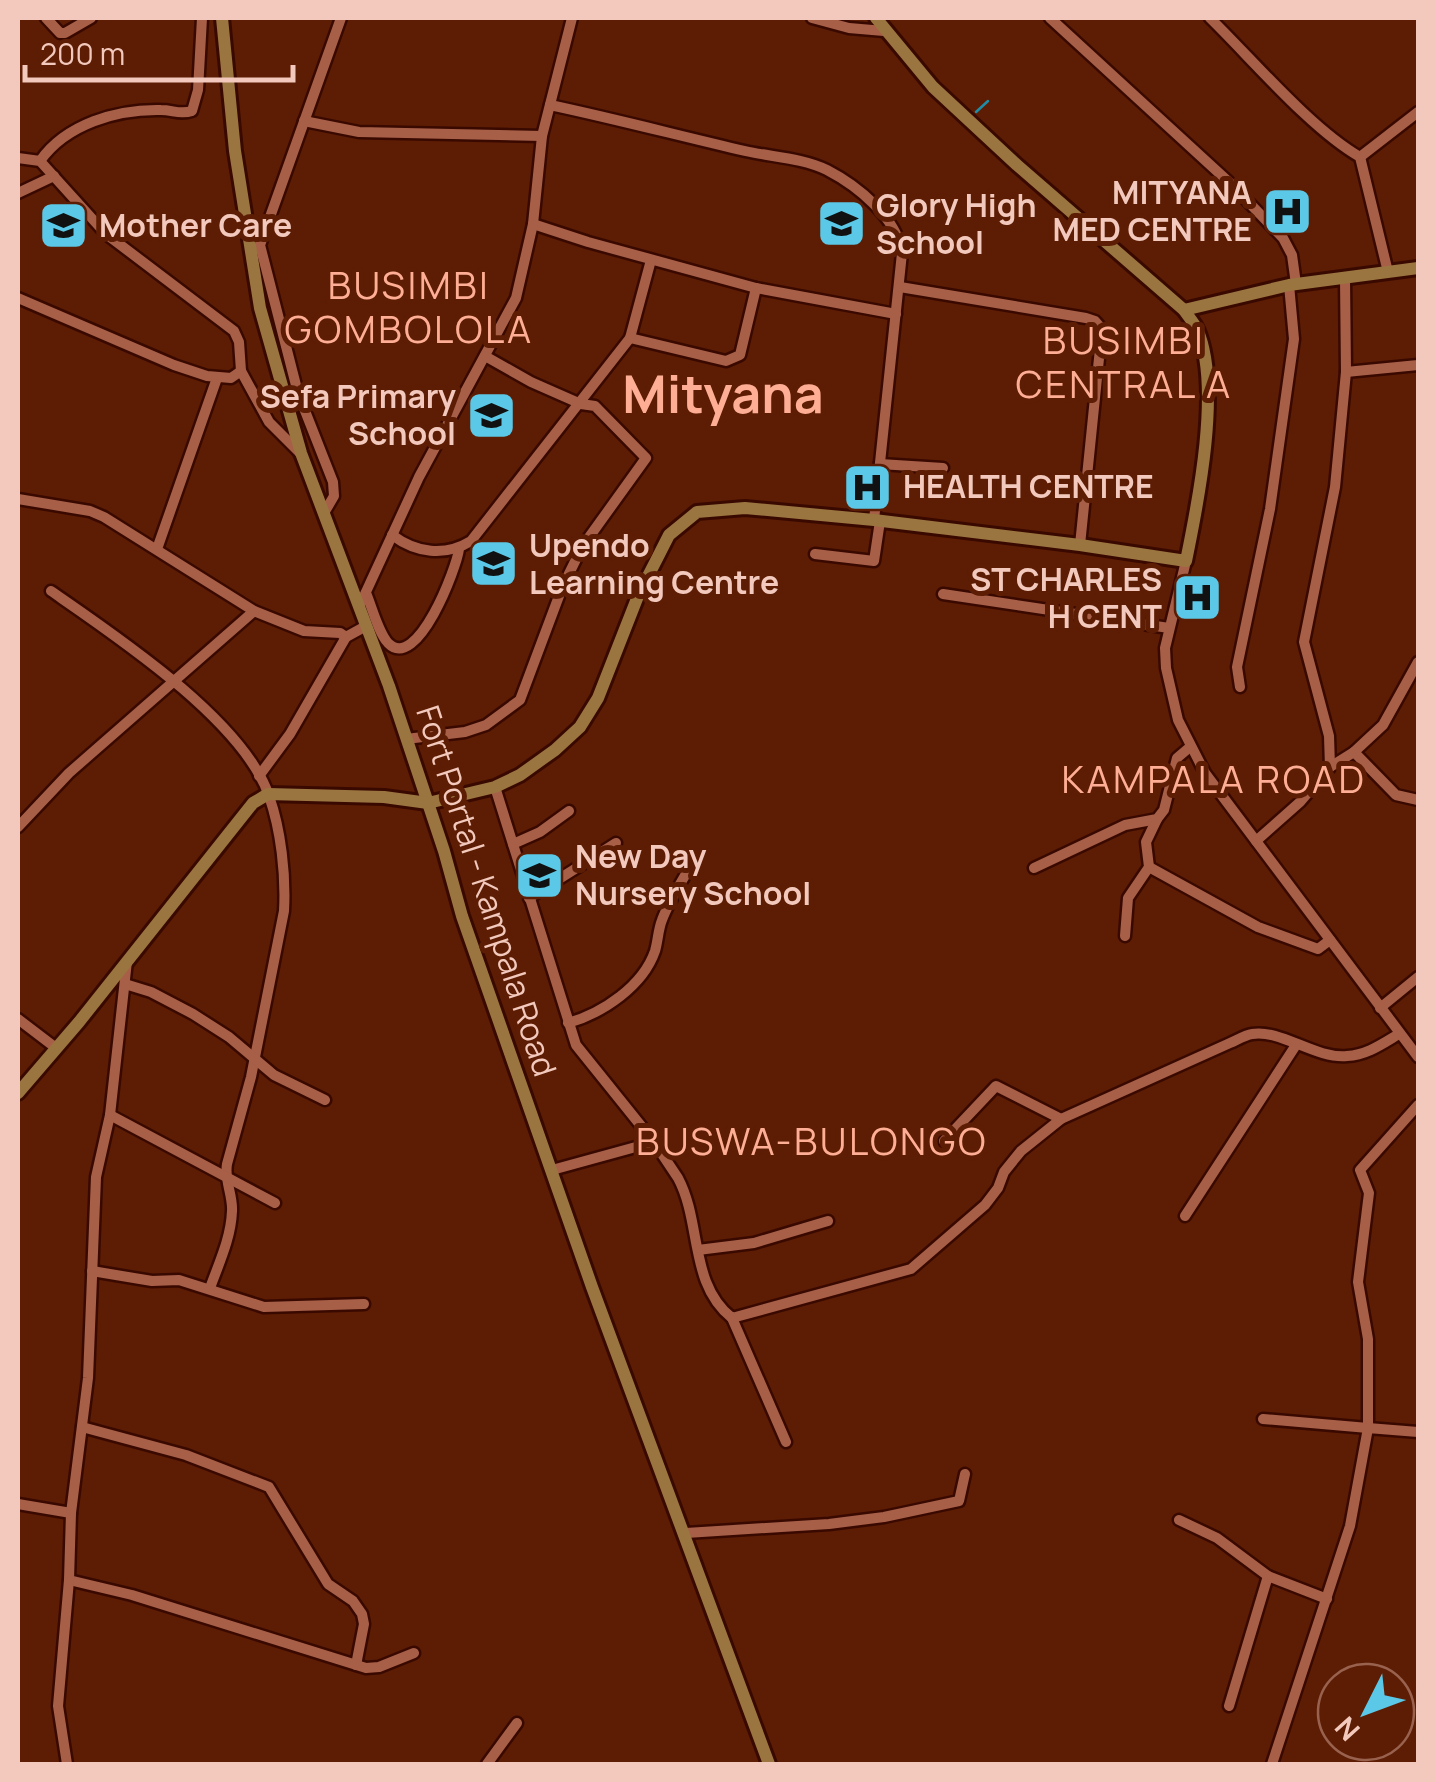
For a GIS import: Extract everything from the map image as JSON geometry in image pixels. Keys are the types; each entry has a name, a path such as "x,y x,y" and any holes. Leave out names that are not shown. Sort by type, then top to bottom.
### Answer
{"main road":[{"name":"Fort Portal - Kampala Road","path":"222,18 235,150 260,308 301,453 360,607 428,803 462,916 652,1452 686,1533 744,1704 769,1764"},
{"path":"18,1093 252,803 268,794 384,797 428,803 495,787 555,750 580,727 598,698 638,596 669,536 697,512 745,508 877,521 1080,544 1186,561 1204,452 1207,395 1197,329 1184,310 1017,166 933,87 876,18"},
{"path":"1184,310 1293,284 1418,268"}],"street":[{"path":"46,18 64,33 91,18"},
{"path":"40,161 75,128 120,114 165,109 182,114 192,111 198,90 202,18"},
{"path":"324,513 334,496 333,482 298,393 260,246 342,18"},
{"path":"360,607 419,477 516,298 533,224 542,136 572,18"},
{"path":"812,18 849,28 884,31"},
{"path":"1050,18 1231,184 1283,238 1292,255 1294,339 1270,509 1237,668 1240,686"},
{"path":"1210,18 1318,125 1360,157 1388,272"},
{"path":"550,104 747,152 808,162 830,172 890,222 902,253 874,561 815,554"},
{"path":"1360,157 1418,112"},
{"path":"304,121 359,132 542,136"},
{"path":"18,158 40,161 106,234 234,331 239,342 241,371 269,422 301,453"},
{"path":"18,193 54,176"},
{"path":"533,224 756,288 896,314"},
{"path":"392,535 403,544 440,553 471,540 630,338 651,260"},
{"path":"1330,767 1330,736 1304,642 1335,487 1346,372 1345,279"},
{"path":"900,287 1086,318 1102,328 1080,544"},
{"path":"630,338 734,360 740,355 756,288"},
{"path":"18,298 174,364 217,378 231,378 241,371"},
{"path":"406,738 465,732 486,725 520,700 582,546 646,458 595,406 581,404 531,382 486,356"},
{"path":"1346,372 1418,365"},
{"path":"157,549 217,378"},
{"path":"880,464 943,468"},
{"path":"18,500 90,512 126,529 254,610 304,632 346,636"},
{"path":"366,593 388,643 408,647 423,633 457,564 458,548"},
{"path":"1186,561 1165,648 1178,720 1190,746 1418,1057"},
{"path":"51,591 110,632 214,716 259,776 277,830 286,892 284,911 226,1174 232,1216 228,1240 210,1288"},
{"path":"943,594 1170,628"},
{"path":"18,827 69,773 254,610"},
{"path":"259,776 290,734 346,636 366,626"},
{"path":"1256,841 1300,802 1330,767 1354,752 1382,725 1418,662"},
{"path":"1125,936 1128,898 1149,867 1146,842 1164,810 1178,758 1190,746"},
{"path":"1354,752 1396,794 1418,800"},
{"path":"495,787 576,1046 654,1142 684,1190 705,1282 714,1300 732,1318 786,1442"},
{"path":"513,844 540,832 569,810"},
{"path":"1034,868 1124,825 1157,819"},
{"path":"529,898 616,844"},
{"path":"568,1023 582,1019 624,993 640,978 656,949 662,920 690,865"},
{"path":"1149,867 1258,926 1318,949 1330,940"},
{"path":"67,1764 58,1706 71,1513 88,1378 96,1177 110,1114 127,959"},
{"path":"1380,1008 1418,977"},
{"path":"124,984 151,992 193,1014 296,1088 325,1100"},
{"path":"18,1020 56,1048"},
{"path":"732,1318 911,1269 985,1206 1022,1150 1061,1119 1252,1034 1344,1057 1366,1053 1399,1034"},
{"path":"1186,1216 1296,1045"},
{"path":"944,1142 996,1086 1061,1119"},
{"path":"1272,1764 1350,1526 1368,1428 1368,1339 1358,1282 1369,1192 1360,1170 1418,1105"},
{"path":"110,1114 275,1203"},
{"path":"552,1170 654,1142"},
{"path":"698,1250 754,1243 828,1222"},
{"path":"92,1271 152,1281 179,1280 264,1307 364,1304"},
{"path":"1263,1419 1418,1432"},
{"path":"82,1427 186,1455 269,1486 328,1584 353,1601 362,1614 364,1624 356,1665"},
{"path":"686,1533 884,1518 959,1501 965,1474"},
{"path":"18,1504 71,1513"},
{"path":"1180,1520 1216,1538 1268,1576 1327,1599"},
{"path":"1228,1706 1268,1576"},
{"path":"69,1580 132,1595 356,1665 379,1667 414,1653"},
{"path":"486,1764 517,1723"}],"waterway":[{"path":"976,112 988,101"}],"place":[{"name":"MITYANA MED CENTRE","path":"1287,211"},
{"name":"Glory High School","path":"841,224"},
{"name":"Mother Care","path":"64,226"},
{"name":"Sefa Primary School","path":"491,415"},
{"name":"HEALTH CENTRE","path":"868,487"},
{"name":"Upendo Learning Centre","path":"494,564"},
{"name":"ST CHARLES H CENT","path":"1197,598"},
{"name":"New Day Nursery School","path":"540,875"}],"district":[{"name":"BUSIMBI GOMBOLOLA","path":"409,308"},
{"name":"BUSIMBI CENTRAL A","path":"1124,363"},
{"name":"Mityana","path":"723,395"},
{"name":"KAMPALA ROAD","path":"1214,780"},
{"name":"BUSWA-BULONGO","path":"812,1142"}]}
